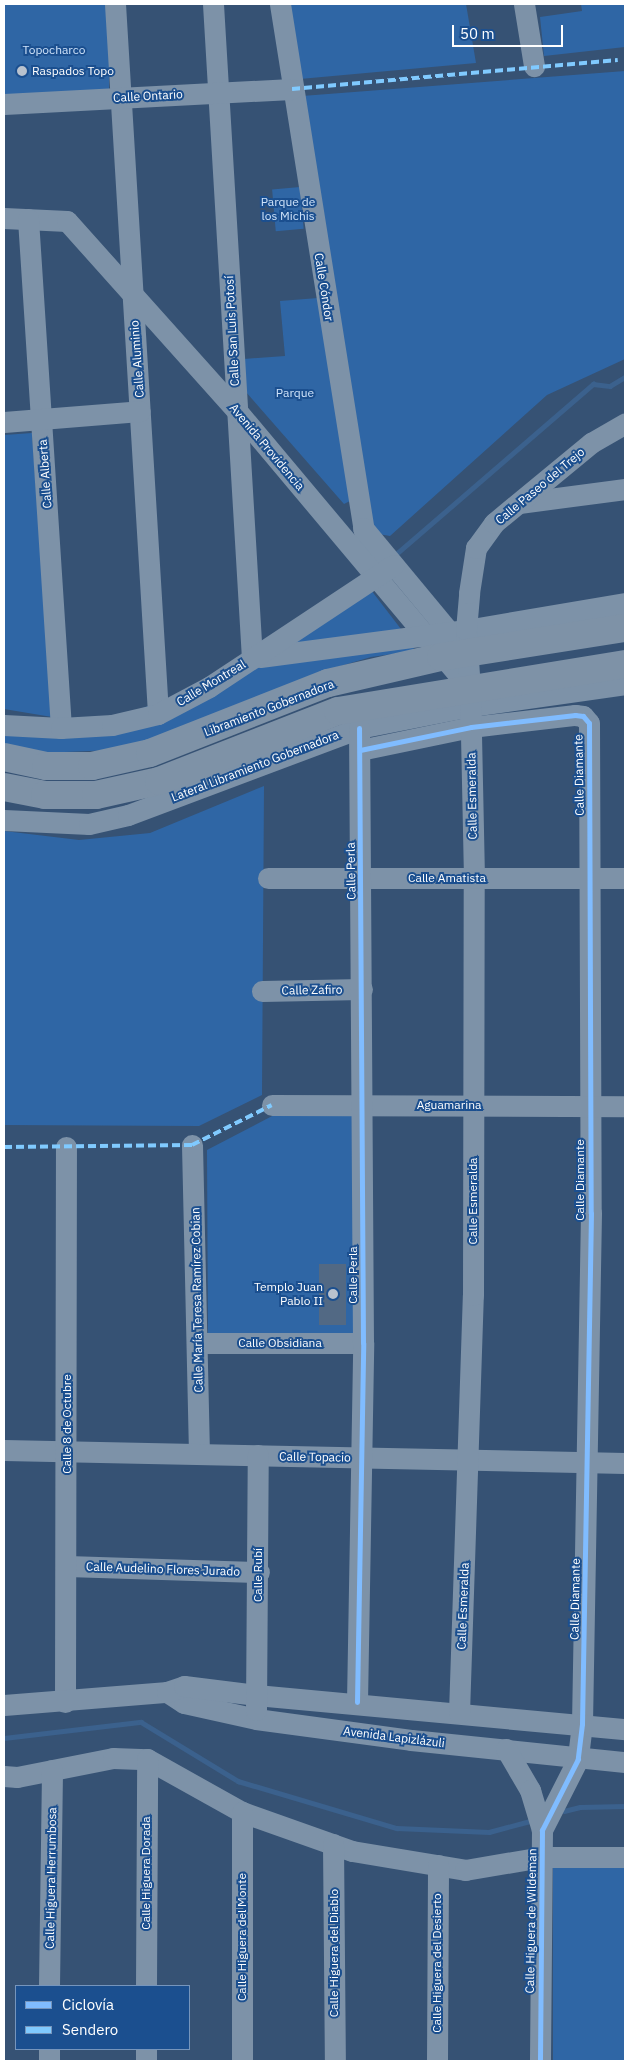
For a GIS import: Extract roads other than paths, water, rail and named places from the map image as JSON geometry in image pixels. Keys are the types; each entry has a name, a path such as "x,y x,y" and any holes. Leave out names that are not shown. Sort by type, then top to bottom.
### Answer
{"highway":[{"name":"Libramiento Gobernadora","path":"4,757 46,766 92,766 150,753 328,683 456,643 625,628"},
{"path":"4,787 45,795 96,795 159,781 338,711 471,697 625,664"}],"street":[{"name":"Calle Aluminio","path":"115,4 158,714"},
{"name":"Calle San Luis Potosí","path":"213,4 252,658"},
{"name":"Calle Cóndor","path":"280,4 363,528 373,574"},
{"path":"524,4 534,66"},
{"name":"Calle Ontario","path":"4,104 292,89"},
{"name":"Avenida Providencia","path":"4,218 67,221 237,411 330,520 424,636 456,643"},
{"name":"Calle Alberta","path":"28,219 61,728"},
{"path":"4,422 140,411"},
{"name":"Calle Paseo del Trejo","path":"456,643 476,548 494,523 591,443 625,423"},
{"path":"518,503 625,489"},
{"path":"330,520 363,528"},
{"name":"Avenida Providencia","path":"363,528 456,643 471,697"},
{"name":"Calle Montreal","path":"5,724 61,728 112,725 158,714 209,687 373,574 393,565"},
{"path":"456,643 625,603"},
{"path":"252,658 424,636"},
{"name":"Lateral Libramiento Gobernadora","path":"4,820 44,824 88,824 128,815 360,728 471,697 625,684"},
{"name":"Calle Esmeralda","path":"459,1713 473,1295 474,878 470,728 471,697"},
{"name":"Calle Diamante","path":"470,728 583,716 589,723 590,1106 588,1463 582,1724 578,1759"},
{"name":"Calle Perla","path":"357,1702 363,1342 360,728"},
{"path":"360,750 470,728"},
{"name":"Calle Amatista","path":"268,878 625,878"},
{"name":"Calle Zafiro","path":"262,992 362,989"},
{"name":"Aguamarina","path":"272,1105 625,1106"},
{"name":"Calle María Teresa Ramírez Cobian","path":"192,1145 199,1454"},
{"name":"Calle 8 de Octubre","path":"65,1702 67,1566 66,1147"},
{"name":"Calle Obsidiana","path":"198,1344 363,1342"},
{"name":"Calle Topacio","path":"4,1450 625,1464"},
{"name":"Calle Rubí","path":"256,1719 258,1455"},
{"name":"Calle Audelino Flores Jurado","path":"67,1566 258,1572"},
{"path":"4,1705 65,1702 167,1692 184,1686 256,1696 357,1702 625,1729"},
{"name":"Avenida Lapizlázuli","path":"167,1692 184,1703 256,1719 578,1759 625,1762"},
{"path":"506,1749 530,1790 542,1830"},
{"path":"8,1782 52,1770 113,1758 146,1759 242,1812 352,1851 465,1870 542,1857 625,1856"},
{"name":"Calle Higuera Dorada","path":"146,1759 146,1985"},
{"name":"Calle Higuera de Wildeman","path":"540,2061 542,1830 578,1759"},
{"name":"Calle Higuera Herrumbosa","path":"50,1985 52,1770"},
{"name":"Calle Higuera del Monte","path":"242,1812 242,2061"},
{"name":"Calle Higuera del Diablo","path":"333,1844 335,2061"},
{"name":"Calle Higuera del Desierto","path":"437,2061 438,1865"}],"waterway":[{"path":"395,555 593,384 610,386 625,377"},
{"path":"4,1738 141,1722 238,1781 397,1828 489,1832 530,1821"},
{"path":"564,1811 580,1807 625,1806"}],"place":[{"name":"Raspados Topo","path":"22,71"},
{"name":"Templo Juan Pablo II","path":"333,1294"}],"park label":[{"name":"Topocharco","path":"54,50"},
{"name":"Parque de los Michis","path":"288,209"},
{"name":"Parque","path":"295,393"}]}
